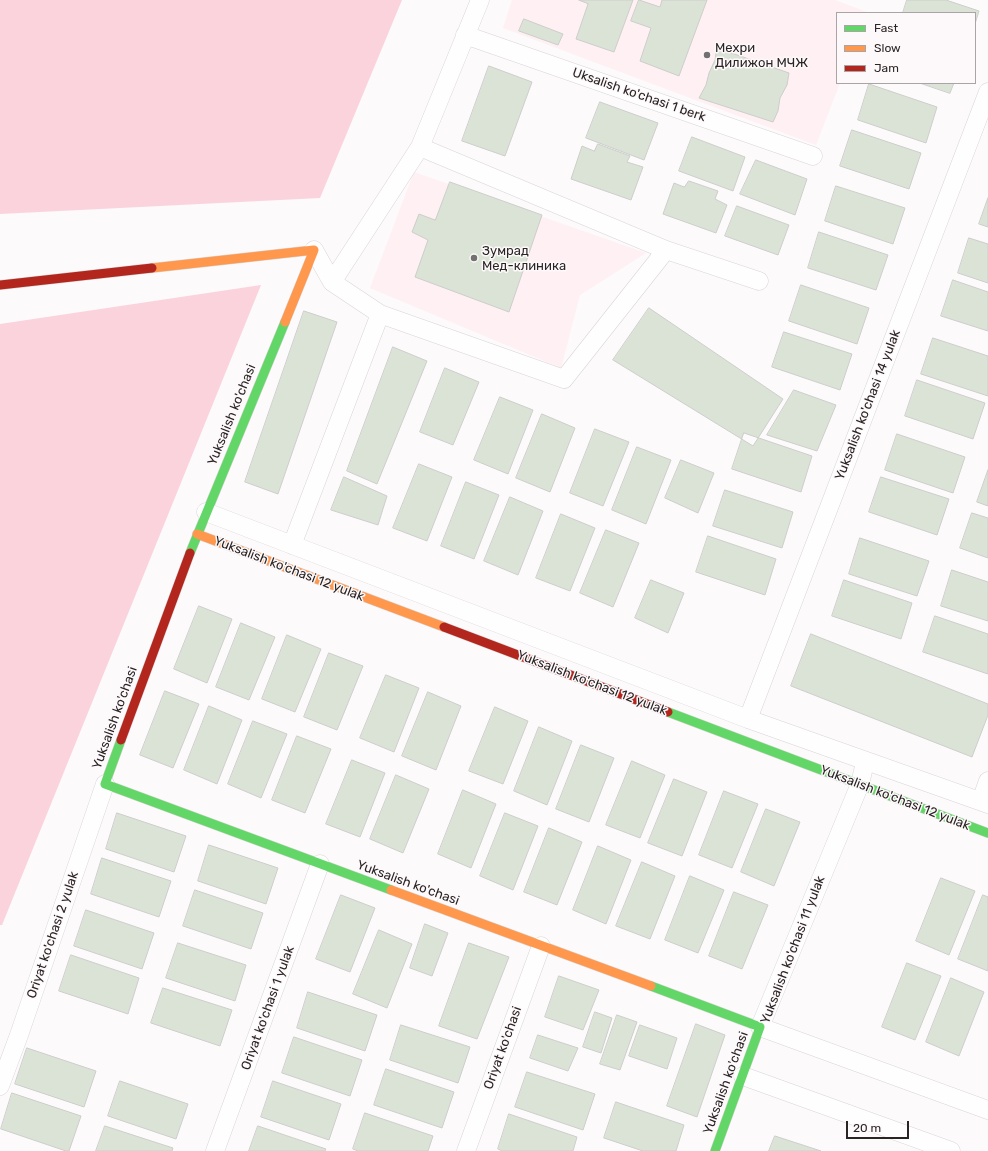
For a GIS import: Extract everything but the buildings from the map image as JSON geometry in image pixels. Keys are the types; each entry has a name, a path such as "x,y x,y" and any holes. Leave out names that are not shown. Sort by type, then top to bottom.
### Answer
{"street":[{"path":"332,282 420,147 480,0"},
{"name":"Uksalish ko'chasi 1 berk","path":"466,35 813,156"},
{"name":"Yuksalish ko'chasi 14 yulak","path":"748,719 988,92"},
{"path":"420,147 666,250 758,281"},
{"path":"0,285 314,250 332,282 380,314 564,379 666,250"},
{"name":"Yuksalish ko'chasi","path":"314,250 197,534 105,784 760,1027 715,1151"},
{"path":"292,545 380,314"},
{"name":"Yuksalish ko'chasi 12 yulak","path":"206,512 748,719 984,802"},
{"name":"Yuksalish ko'chasi 12 yulak","path":"197,534 988,833"},
{"name":"Yuksalish ko'chasi 11 yulak","path":"866,760 860,784 760,1027 988,1110"},
{"path":"984,802 988,781"},
{"name":"Oriyat ko'chasi 2 yulak","path":"0,1086 105,784"},
{"name":"Oriyat ko'chasi 1 yulak","path":"215,1151 320,864"},
{"name":"Oriyat ko'chasi","path":"466,1151 540,946"},
{"path":"743,1076 951,1151"}],"shaded area":[{"path":"0,0 402,0 320,198 0,214"},
{"name":"Мехри Дилижон МЧЖ","path":"512,0 835,0 867,12 836,12 836,84 840,84 816,145 503,28"},
{"path":"414,172 646,253 580,295 561,368 370,288"},
{"path":"261,285 2,925 0,925 0,324"}],"traffic: fast":[{"path":"190,553 285,322"},
{"path":"668,712 988,833"},
{"path":"121,740 105,784 391,890"},
{"path":"651,986 760,1027 715,1151"}],"traffic: slow":[{"path":"152,268 314,250 285,322"},
{"path":"197,534 444,627"},
{"path":"391,890 651,986"}],"traffic: jam":[{"path":"0,285 152,268"},
{"path":"121,740 190,553"},
{"path":"444,627 668,712"}],"place":[{"name":"Мехри Дилижон МЧЖ","path":"707,55"},
{"name":"Зумрад Мед-клиника","path":"474,258"}]}
